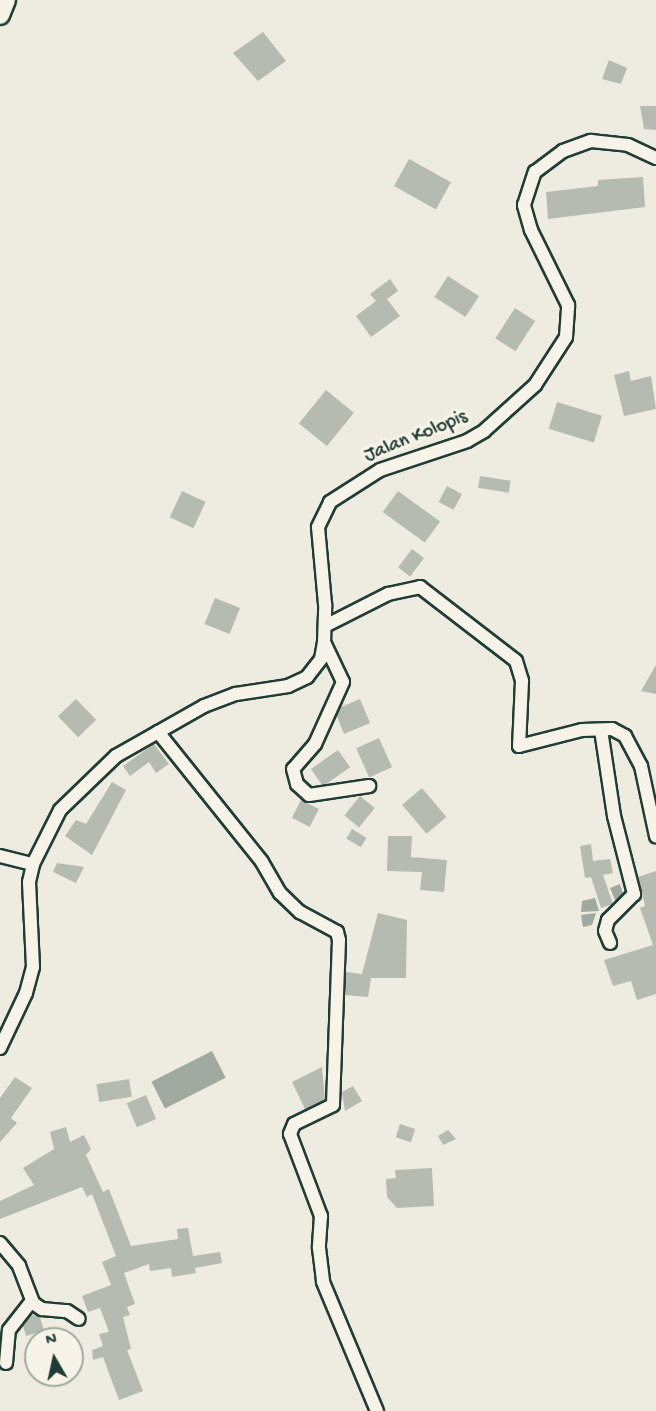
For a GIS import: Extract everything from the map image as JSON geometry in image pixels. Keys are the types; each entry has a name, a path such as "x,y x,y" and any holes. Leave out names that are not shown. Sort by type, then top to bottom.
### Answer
{"highway":[{"path":"0,15 6,0"}],"street":[{"name":"Jalan Kolopis","path":"0,1048 26,993 33,967 29,882 33,864 60,810 75,793 116,756 221,698 288,686 307,677 321,658 324,642 325,626 318,527 330,502 380,470 467,441 484,431 535,385 566,337 568,305 531,230 524,205 535,172 563,151 591,141 628,145 656,158"},
{"path":"325,626 388,594 420,587 516,661 522,681 519,746 601,730 620,731 634,753 656,836"},
{"path":"324,642 343,682 315,744 293,769 297,784 309,795 369,786"},
{"path":"601,730 614,816 633,890 632,897 608,920 605,931 610,943"},
{"path":"158,732 262,862 280,893 300,912 337,932 333,1105 294,1124 290,1134 321,1216 319,1248 323,1282 376,1411"},
{"path":"0,856 33,864"},
{"path":"0,1243 19,1266 32,1301 42,1309 67,1311 79,1319"},
{"path":"6,1364 9,1330 32,1301"}],"shaded area":[{"path":"620,884 624,897 615,900 610,888"},
{"path":"595,898 599,911 581,912 582,901"},
{"path":"596,913 592,925 583,927 581,915"},
{"path":"212,1051 226,1078 165,1109 151,1082"}],"building":[{"path":"263,32 286,61 258,81 233,53"},
{"path":"609,60 627,68 621,84 602,79"},
{"path":"640,106 656,106 656,130 644,129"},
{"path":"409,159 451,182 436,209 394,186"},
{"path":"643,177 645,207 548,219 546,192 598,186 598,180"},
{"path":"448,276 479,296 465,317 434,297"},
{"path":"390,279 398,291 387,299 400,316 371,337 356,316 376,301 370,294"},
{"path":"515,308 535,321 516,351 495,338"},
{"path":"629,371 631,381 651,376 656,409 624,416 614,375"},
{"path":"326,390 354,413 327,446 299,423"},
{"path":"557,402 602,416 594,443 549,429"},
{"path":"480,476 511,481 509,493 478,488"},
{"path":"447,486 462,494 454,510 439,502"},
{"path":"182,491 206,502 193,528 170,517"},
{"path":"398,491 440,522 425,543 383,512"},
{"path":"412,549 424,558 410,576 398,567"},
{"path":"215,598 240,608 230,634 205,624"},
{"path":"656,665 656,694 641,691"},
{"path":"76,699 96,720 78,737 58,716"},
{"path":"360,699 370,723 344,734 337,716 341,707"},
{"path":"379,738 392,767 369,777 356,748"},
{"path":"154,744 169,764 156,773 149,762 130,776 123,766"},
{"path":"338,750 350,767 323,786 311,769"},
{"path":"112,782 126,790 92,855 65,836 76,820 86,824"},
{"path":"422,788 446,817 427,834 402,805"},
{"path":"360,796 375,808 359,827 344,815"},
{"path":"301,800 319,809 310,827 292,818"},
{"path":"352,829 367,838 361,847 346,838"},
{"path":"388,836 412,836 411,857 447,860 444,892 420,890 422,872 387,871"},
{"path":"591,844 593,861 610,859 613,873 603,875 613,904 601,908 591,877 585,878 580,846"},
{"path":"57,863 84,867 76,883 53,872"},
{"path":"656,871 656,994 637,1000 631,981 613,986 604,960 653,945 640,908 645,906 638,877"},
{"path":"378,913 407,920 406,978 371,978 368,997 345,995 346,972 362,974"},
{"path":"322,1067 325,1100 305,1109 292,1082"},
{"path":"15,1077 32,1088 11,1118 17,1123 0,1142 0,1098"},
{"path":"129,1079 132,1097 99,1102 96,1084"},
{"path":"353,1086 362,1101 345,1111 342,1092"},
{"path":"146,1095 156,1119 137,1127 127,1103"},
{"path":"400,1124 415,1129 411,1142 396,1137"},
{"path":"66,1127 70,1142 84,1135 91,1149 86,1155 103,1192 109,1189 131,1246 178,1239 177,1229 188,1228 193,1256 220,1252 222,1263 195,1268 196,1273 172,1277 171,1268 150,1271 149,1264 124,1273 135,1304 127,1307 130,1315 123,1317 131,1349 127,1350 143,1391 119,1400 103,1357 93,1360 92,1350 103,1346 99,1334 109,1332 100,1308 88,1312 82,1296 111,1285 102,1262 116,1256 92,1194 87,1197 82,1187 0,1219 0,1201 34,1185 23,1168 54,1149 50,1132"},
{"path":"448,1130 456,1139 443,1145 438,1136"},
{"path":"432,1168 434,1206 397,1208 387,1197 386,1179 396,1178 395,1170"},
{"path":"32,1315 40,1317 43,1327 24,1327 24,1329 23,1326"}]}
